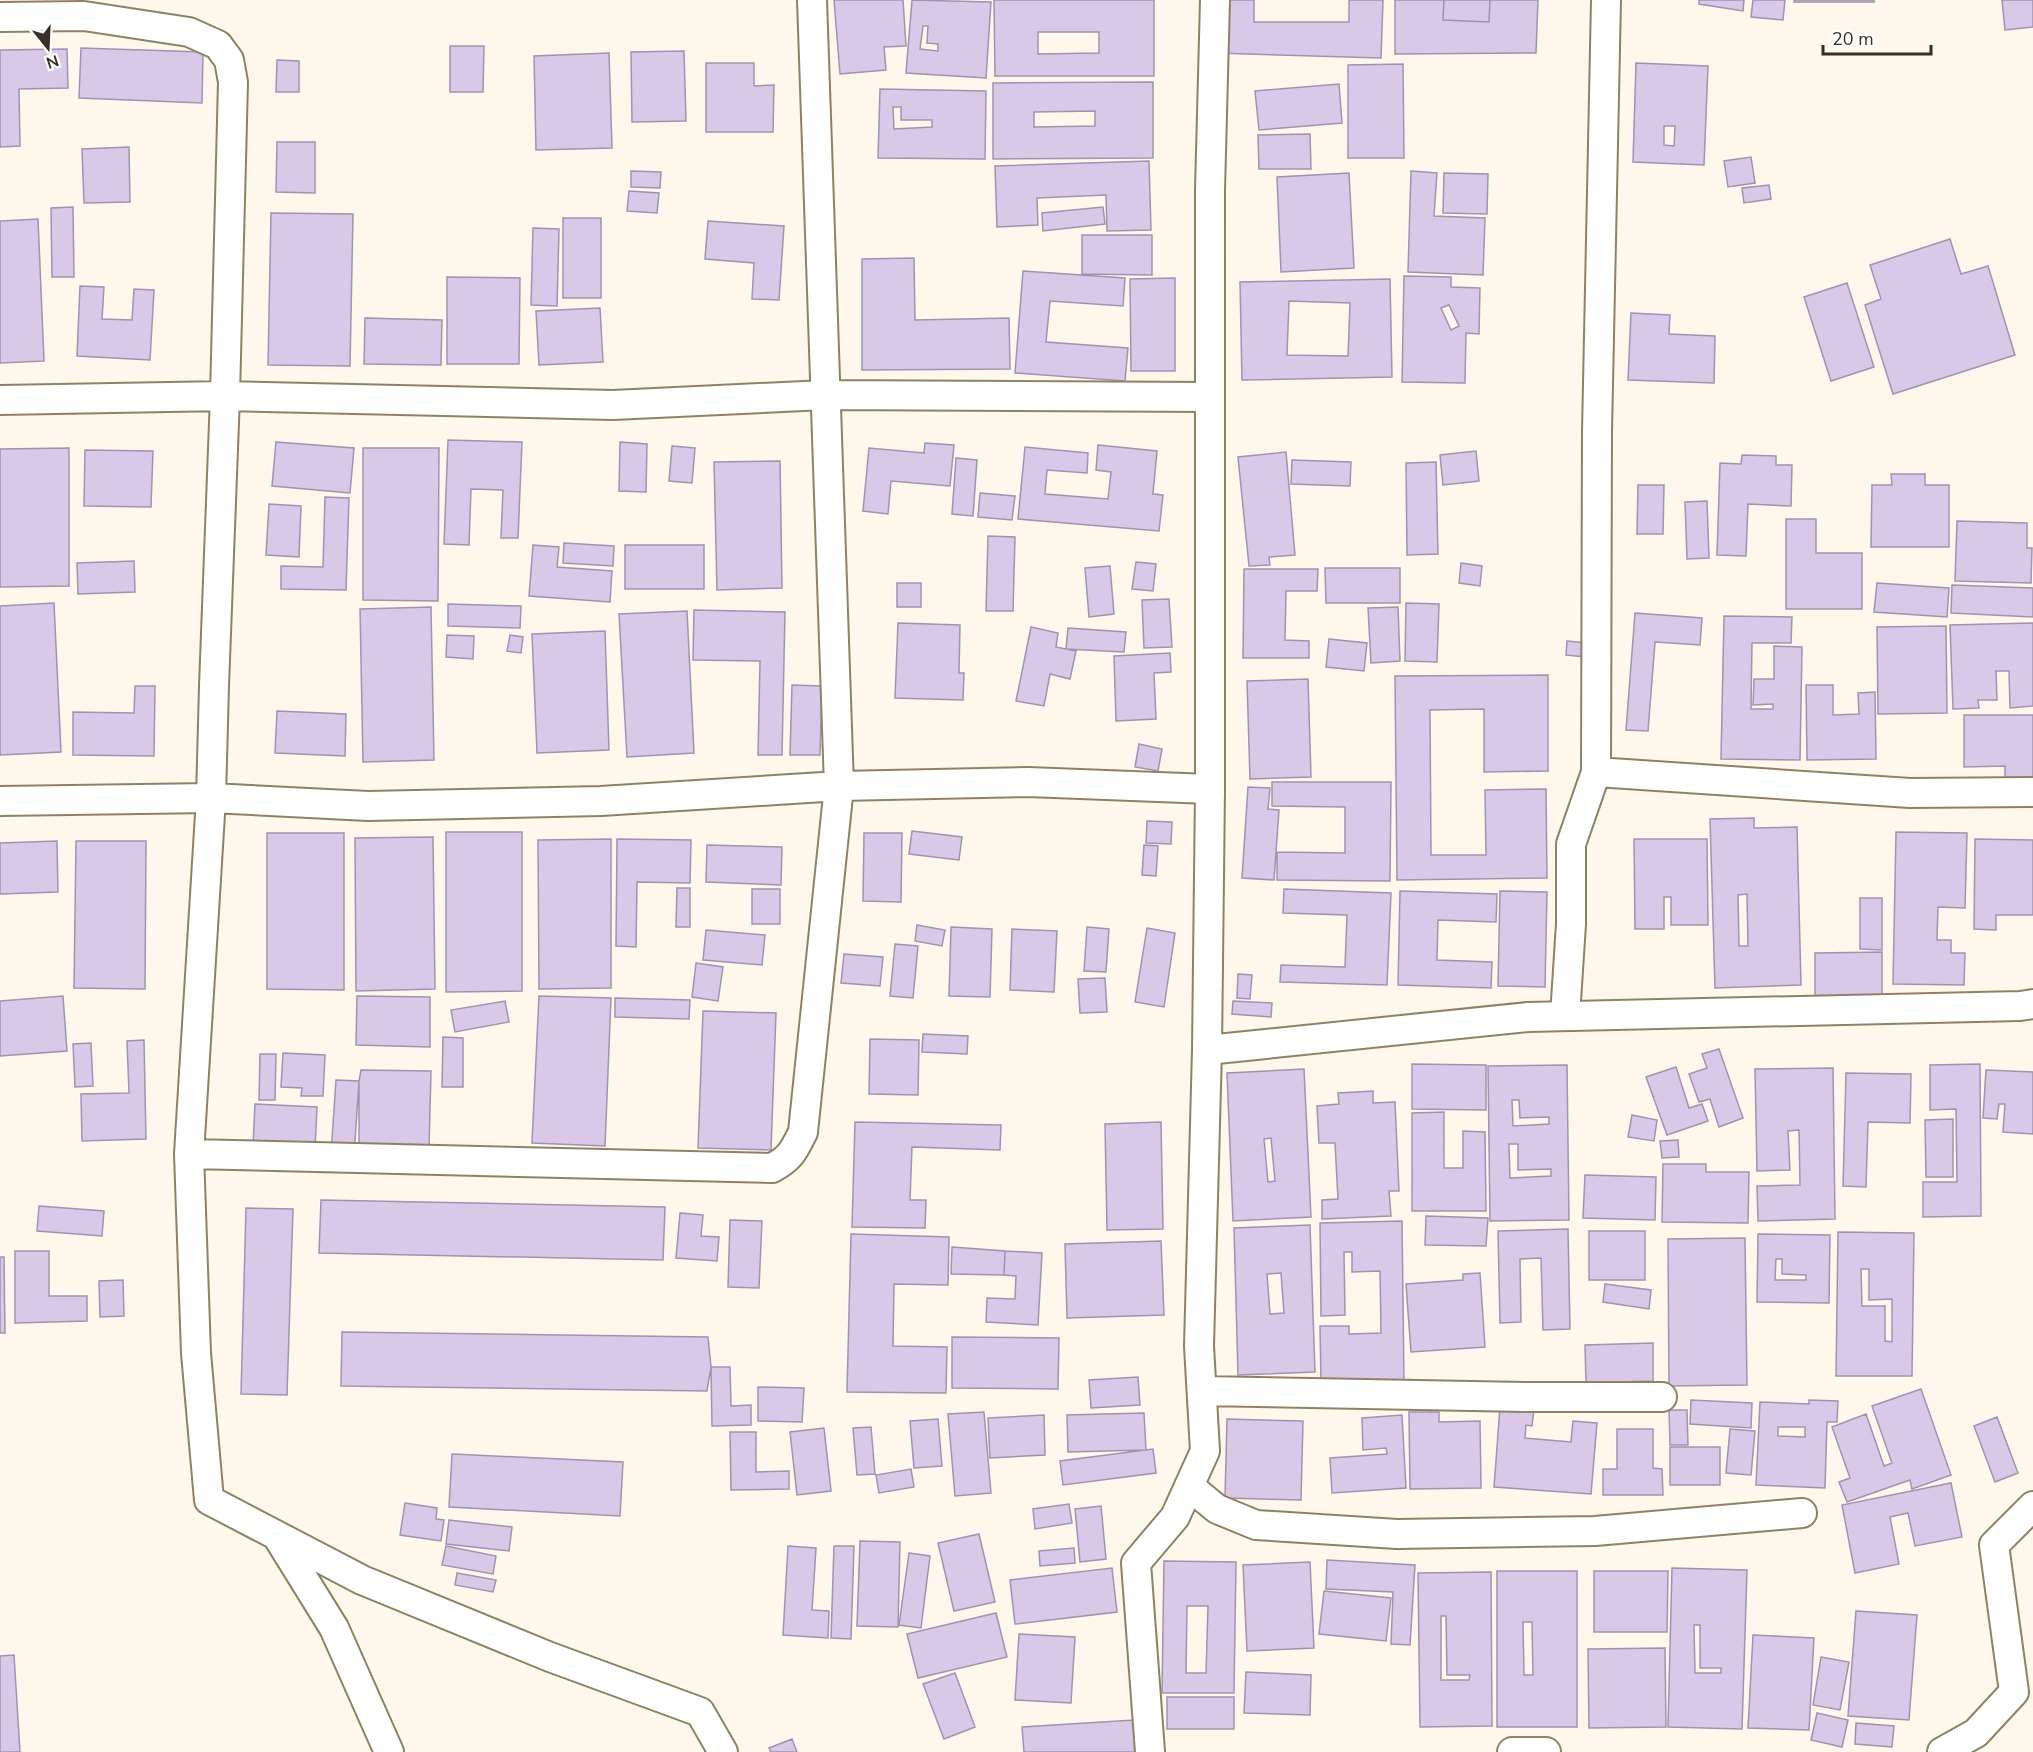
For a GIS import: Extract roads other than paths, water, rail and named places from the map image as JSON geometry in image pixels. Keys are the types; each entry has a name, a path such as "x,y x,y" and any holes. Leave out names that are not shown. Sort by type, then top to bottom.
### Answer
{"street":[{"path":"189,1154 772,1168 786,1161 803,1132 838,786 812,0"},
{"path":"1150,1752 1136,1563 1175,1517 1205,1450 1199,1346 1207,1050 1210,789 1209,190 1215,0"},
{"path":"1565,1016 1571,844 1596,772 1597,432 1606,0"},
{"path":"0,17 84,16 189,32 218,45 229,60 232,82 225,396 212,798 189,1154 196,1353 209,1500 373,1584 549,1657 700,1712 723,1752"},
{"path":"0,400 225,396 614,405 825,394 1210,397"},
{"path":"1596,772 1910,793 2033,792"},
{"path":"0,801 212,798 368,806 601,801 838,786 1028,782 1210,789"},
{"path":"1207,1050 1528,1017 2033,1004"},
{"path":"1202,1391 1662,1397"},
{"path":"1189,1486 1217,1509 1256,1525 1397,1534 1594,1532 1802,1513"},
{"path":"1942,1752 1976,1733 2014,1692 1994,1545 2033,1506"},
{"path":"276,1534 334,1628 389,1752"},
{"path":"1512,1752 1546,1752"}]}
